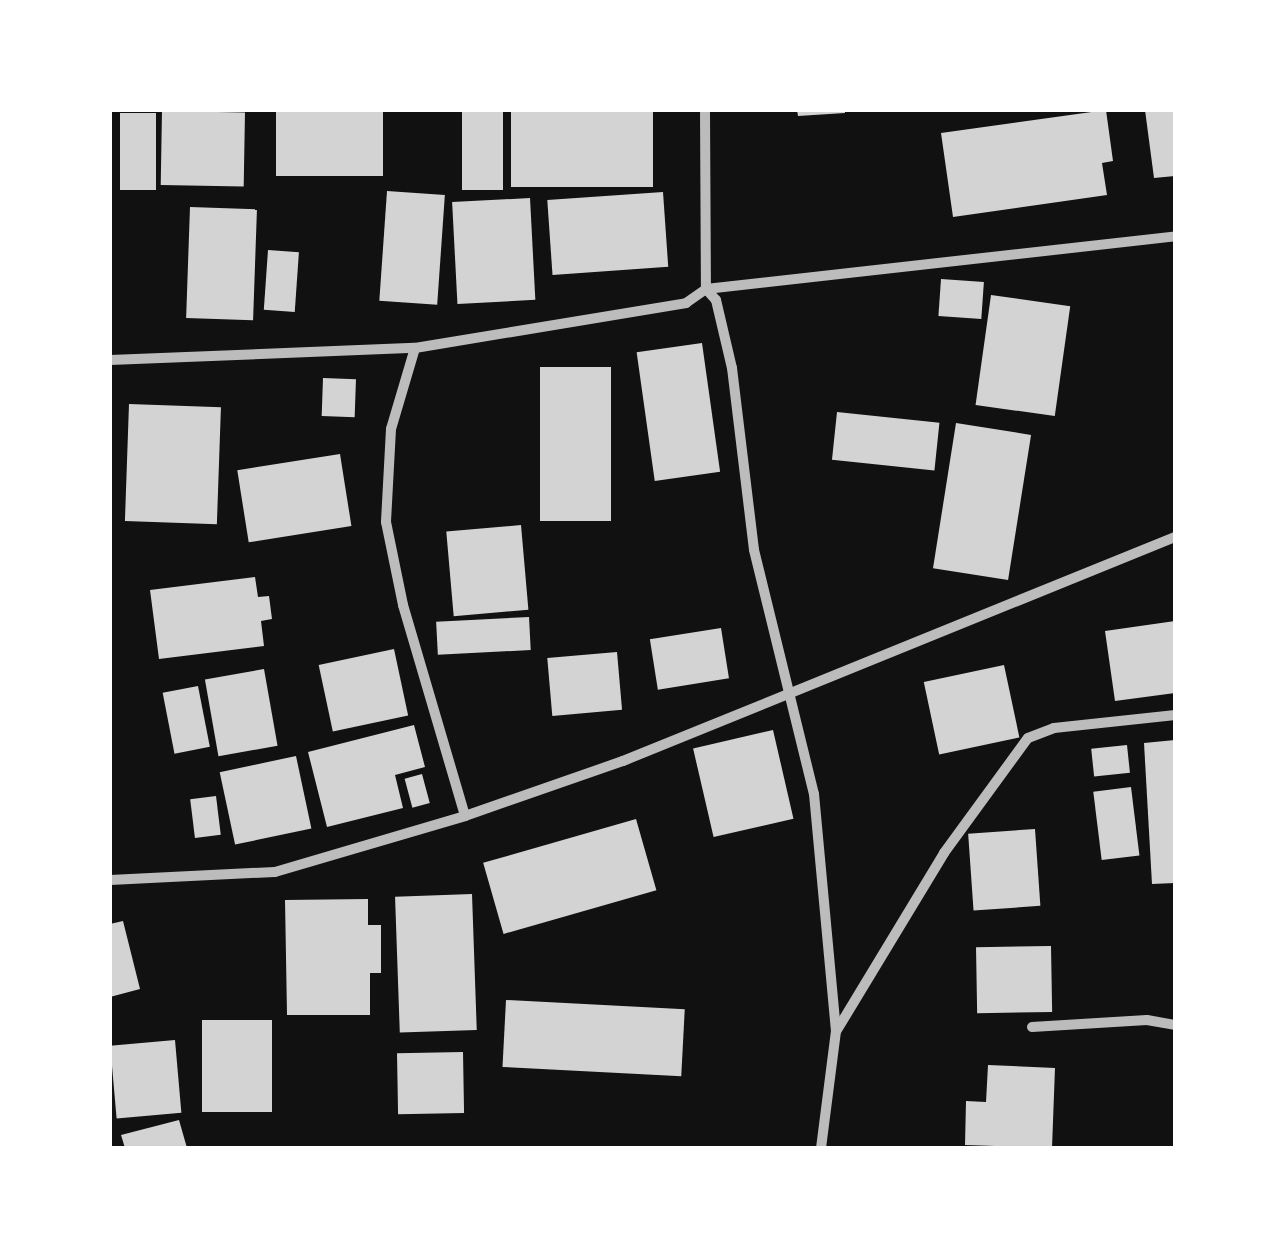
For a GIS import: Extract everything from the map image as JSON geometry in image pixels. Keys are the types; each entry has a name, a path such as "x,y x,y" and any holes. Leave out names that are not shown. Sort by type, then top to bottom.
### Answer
{"street":[{"path":"705,110 706,289 716,300 732,368 754,550 814,794 836,1031 822,1148"},
{"path":"110,360 414,348 686,303 706,289 1175,236"},
{"path":"414,348 391,429 386,522 403,605 465,816"},
{"path":"110,880 275,872 465,816 623,762 788,691 1175,537"},
{"path":"836,1031 944,853 1028,738 1054,728 1175,715"},
{"path":"1032,1027 1147,1020 1175,1025"}],"building":[{"path":"276,110 383,110 383,176 276,176"},
{"path":"462,110 503,110 503,190 462,190"},
{"path":"511,110 653,110 653,187 511,187"},
{"path":"797,110 845,110 845,113 798,116"},
{"path":"1106,110 1113,161 1102,163 1107,195 953,217 941,133"},
{"path":"1145,110 1175,110 1175,176 1154,178"},
{"path":"162,111 245,112 244,186 161,185"},
{"path":"120,113 156,113 156,190 120,190"},
{"path":"387,191 445,195 437,305 379,301"},
{"path":"663,192 668,267 553,275 547,200"},
{"path":"530,198 535,300 457,304 452,202"},
{"path":"190,207 257,209 253,320 186,318"},
{"path":"268,250 299,252 295,312 264,310"},
{"path":"941,279 984,282 981,319 938,316"},
{"path":"991,295 1070,306 1055,416 976,405"},
{"path":"702,343 720,472 655,481 637,352"},
{"path":"540,367 611,367 611,521 540,521"},
{"path":"323,378 356,379 355,417 322,416"},
{"path":"129,404 221,407 217,524 125,521"},
{"path":"837,412 939,423 934,471 832,460"},
{"path":"956,423 1031,435 1008,580 933,568"},
{"path":"340,454 351,526 249,542 237,470"},
{"path":"521,525 528,610 454,616 446,532"},
{"path":"255,577 258,597 269,596 272,619 261,621 264,646 159,659 150,590"},
{"path":"529,617 531,650 438,655 436,622"},
{"path":"1175,621 1175,693 1115,701 1105,631"},
{"path":"721,628 729,678 658,690 650,639"},
{"path":"394,649 408,716 333,732 319,665"},
{"path":"617,652 622,710 552,716 547,658"},
{"path":"1004,665 1019,737 939,754 924,682"},
{"path":"264,669 278,746 218,756 205,679"},
{"path":"198,686 210,747 174,754 163,693"},
{"path":"414,725 425,767 395,775 403,808 327,827 308,752"},
{"path":"773,730 793,819 714,837 693,748"},
{"path":"1175,740 1175,883 1152,884 1144,743"},
{"path":"1127,745 1130,773 1094,777 1091,749"},
{"path":"296,756 311,828 235,845 220,772"},
{"path":"422,774 430,803 412,808 405,779"},
{"path":"1131,787 1139,855 1102,860 1093,792"},
{"path":"216,796 221,835 195,838 190,799"},
{"path":"636,819 656,890 504,934 483,863"},
{"path":"1035,829 1040,906 974,910 968,834"},
{"path":"472,894 477,1030 400,1033 395,897"},
{"path":"368,899 368,925 381,925 381,973 370,973 370,1015 287,1015 285,900"},
{"path":"123,921 140,989 110,997 110,924"},
{"path":"1051,946 1052,1012 977,1013 976,947"},
{"path":"506,1000 685,1009 681,1076 502,1067"},
{"path":"202,1020 272,1020 272,1112 202,1112"},
{"path":"175,1040 181,1113 117,1118 110,1046"},
{"path":"463,1052 464,1113 398,1114 397,1053"},
{"path":"988,1065 1055,1068 1052,1148 965,1145 966,1101 986,1102"},
{"path":"179,1120 187,1148 125,1148 121,1135"}]}
